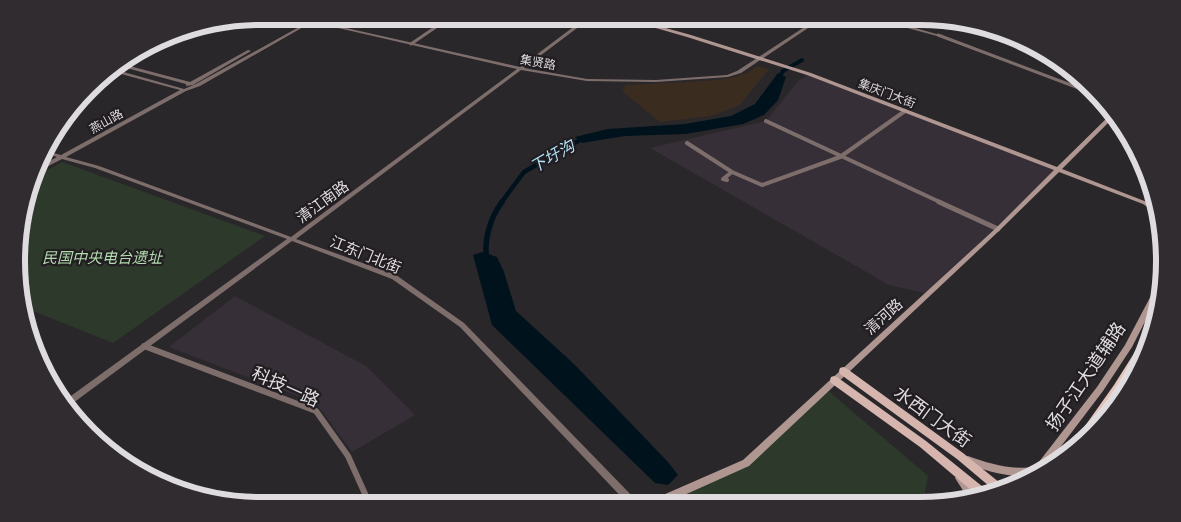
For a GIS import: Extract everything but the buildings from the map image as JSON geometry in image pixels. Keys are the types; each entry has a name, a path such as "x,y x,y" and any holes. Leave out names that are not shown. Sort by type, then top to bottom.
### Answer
{"highway":[{"path":"1095,420 1134,361"}],"main road":[{"name":"集庆门大街","path":"653,25 797,70 1149,205"},
{"name":"清河路","path":"666,497 746,462 998,229 1056,169 1109,119"},
{"name":"扬子江大道辅路","path":"1050,458 1100,390 1128,347 1153,298"},
{"name":"水西门大街","path":"843,371 964,459 995,484"},
{"name":"水西门大街","path":"834,380 923,444 978,490"},
{"path":"964,459 996,471 1024,473"},
{"path":"952,468 968,492"}],"street":[{"name":"燕山路","path":"184,90 190,84 297,25"},
{"name":"燕山路","path":"45,165 184,90 198,85 302,25"},
{"name":"集贤路","path":"336,25 521,69 587,80 656,81 728,76 739,72 807,27"},
{"path":"411,44 439,25"},
{"name":"清江南路","path":"71,400 579,25"},
{"path":"901,25 938,35 1082,89"},
{"path":"282,33 288,34"},
{"path":"127,67 198,85"},
{"path":"120,72 184,90"},
{"path":"687,144 732,172 762,185 840,157 905,111"},
{"path":"766,121 998,229"},
{"name":"江东门北街","path":"51,154 97,167 394,277 462,325 627,497"},
{"path":"727,180 723,179 732,172"},
{"name":"科技一路","path":"144,346 316,412 334,433 361,479 367,497"}],"shaded area":[{"path":"757,66 769,69 740,105 712,116 660,122 622,91 626,85 731,78 749,72"},
{"path":"809,74 1056,169 929,294 889,285 650,148 766,121 798,81"},
{"path":"235,296 366,366 415,415 352,452 316,403 169,347"}],"green space":[{"name":"民国中央电台遗址","path":"62,162 265,236 113,343 31,310 27,292 25,261 27,230 33,200 42,173"},
{"path":"825,388 928,476 924,497 681,497 746,463"}],"water":[{"path":"778,73 786,77 778,100 764,115 743,124 686,134 625,136 582,143 575,137 608,129 685,124 731,116 755,104"},
{"path":"482,252 497,257 504,272 516,311 574,364 668,462 678,475 668,485 655,483 492,325 473,255"}],"waterway":[{"name":"下圩沟","path":"778,80 783,71 802,60"},
{"name":"下圩沟","path":"501,203 524,172 585,137"},
{"name":"下圩沟","path":"487,259 486,244 489,229 494,214 502,202"}]}
